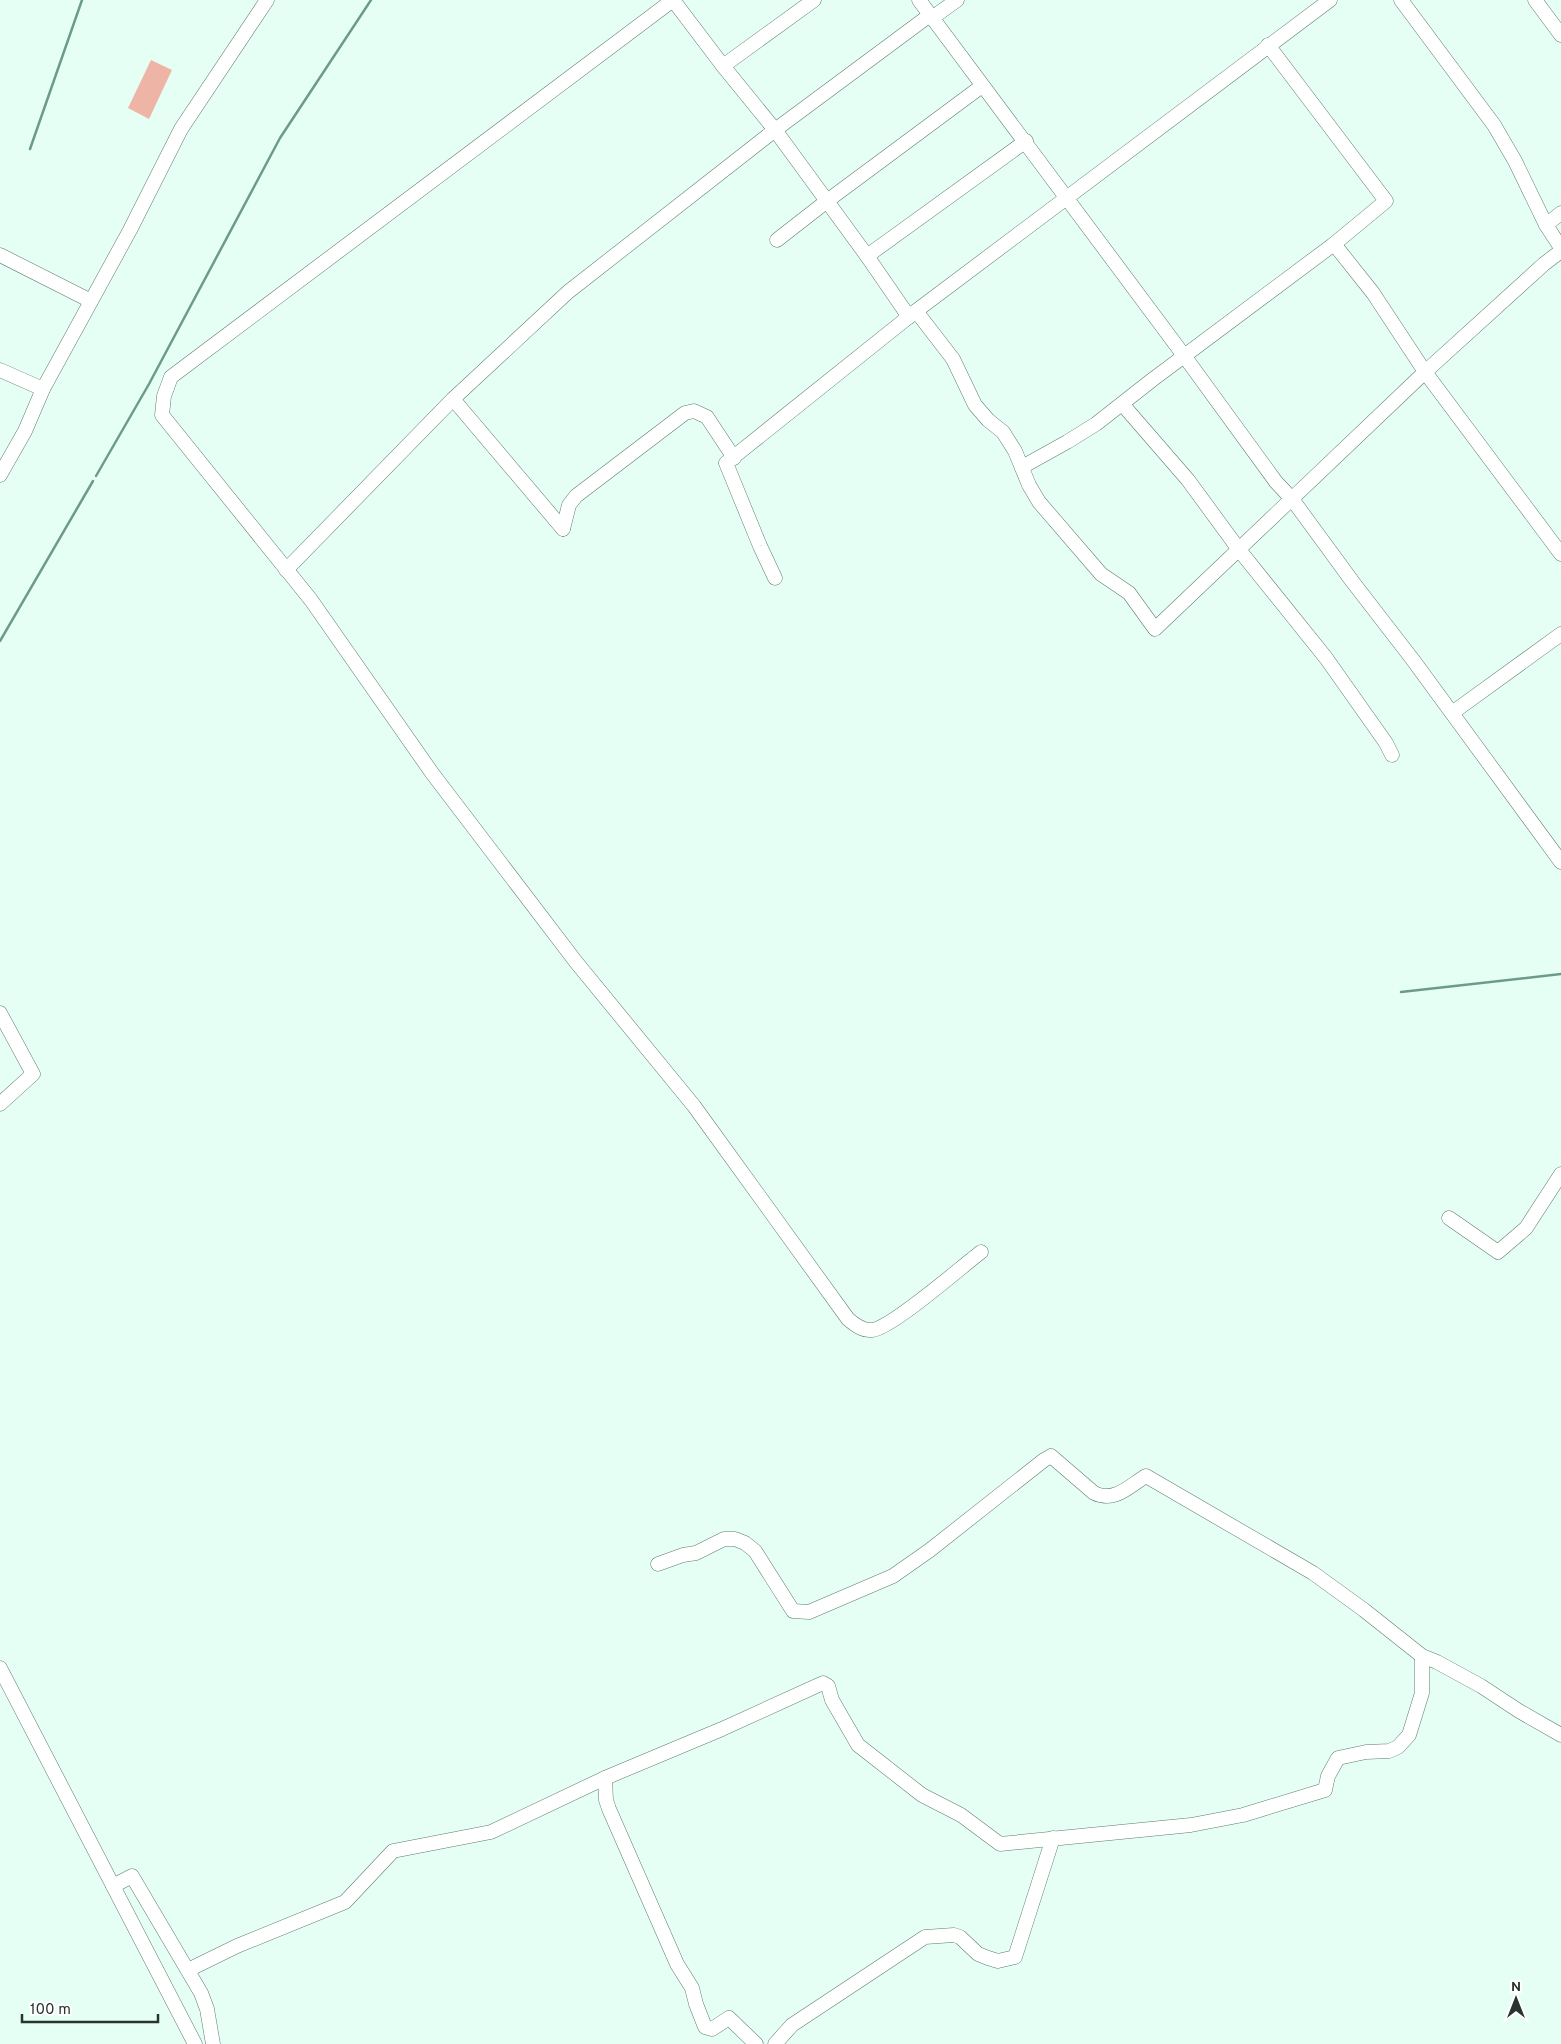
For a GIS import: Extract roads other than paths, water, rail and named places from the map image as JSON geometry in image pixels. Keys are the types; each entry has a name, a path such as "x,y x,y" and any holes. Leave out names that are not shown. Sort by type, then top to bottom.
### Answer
{"street":[{"path":"0,475 25,431 43,389 130,230 182,129 267,0"},
{"path":"981,1252 924,1298 880,1327 866,1330 848,1319 694,1106 633,1033 432,773 311,600 162,415 164,396 171,377 673,0 723,66 776,130 867,256 912,314 946,347 975,405 988,420 1003,432 1015,451 1029,485 1039,502 1101,574 1129,594 1155,628 1425,372 1561,249 1546,225 1515,161 1494,125 1402,0"},
{"path":"723,66 814,0"},
{"path":"919,0 982,86 1026,141 1276,482 1292,499 1561,862"},
{"path":"286,570 454,399 568,292 776,130 931,16 957,0"},
{"path":"776,578 760,546 726,463 912,314 1330,0"},
{"path":"1535,0 1561,35"},
{"path":"1022,467 1067,442 1123,405 1152,380 1334,244 1386,200 1268,45"},
{"path":"777,240 982,86"},
{"path":"867,256 1026,141"},
{"path":"1546,225 1561,213"},
{"path":"1334,244 1373,293 1425,372 1561,554"},
{"path":"0,255 91,301"},
{"path":"0,370 43,389"},
{"path":"454,399 563,528 570,505 576,496 685,413 694,411 707,417 734,458"},
{"path":"1123,405 1188,480 1238,549 1326,658 1386,743 1392,755"},
{"path":"1452,714 1561,634"},
{"path":"0,1012 33,1074 0,1104"},
{"path":"1449,1218 1498,1252 1526,1228 1561,1174"},
{"path":"658,1564 683,1555 696,1553 724,1539 736,1539 745,1543 754,1551 793,1611 809,1612 892,1576 930,1550 1051,1456 1094,1493 1102,1497 1114,1497 1146,1476 1313,1573 1422,1656 1481,1686 1561,1735"},
{"path":"188,1970 237,1946 345,1902 392,1852 491,1832 605,1778 722,1729 823,1683 828,1686 832,1700 858,1745 922,1794 961,1814 1000,1844 1191,1825 1243,1815 1325,1790 1328,1776 1338,1758 1366,1752 1389,1752 1398,1747 1409,1735 1422,1693 1422,1656"},
{"path":"0,1668 195,2044"},
{"path":"605,1778 606,1800 609,1809 677,1964 692,1988 705,2027 712,2028 729,2018 756,2044"},
{"path":"775,2044 792,2025 925,1937 954,1935 960,1937 978,1954 988,1958 998,1961 1016,1957 1053,1838"},
{"path":"113,1886 132,1876 201,1993 207,2009 213,2044"}],"waterway":[{"path":"30,149 82,0"},
{"path":"96,476 149,384 280,138 371,0"},
{"path":"0,641 93,481"},
{"path":"1401,992 1561,974"}]}
